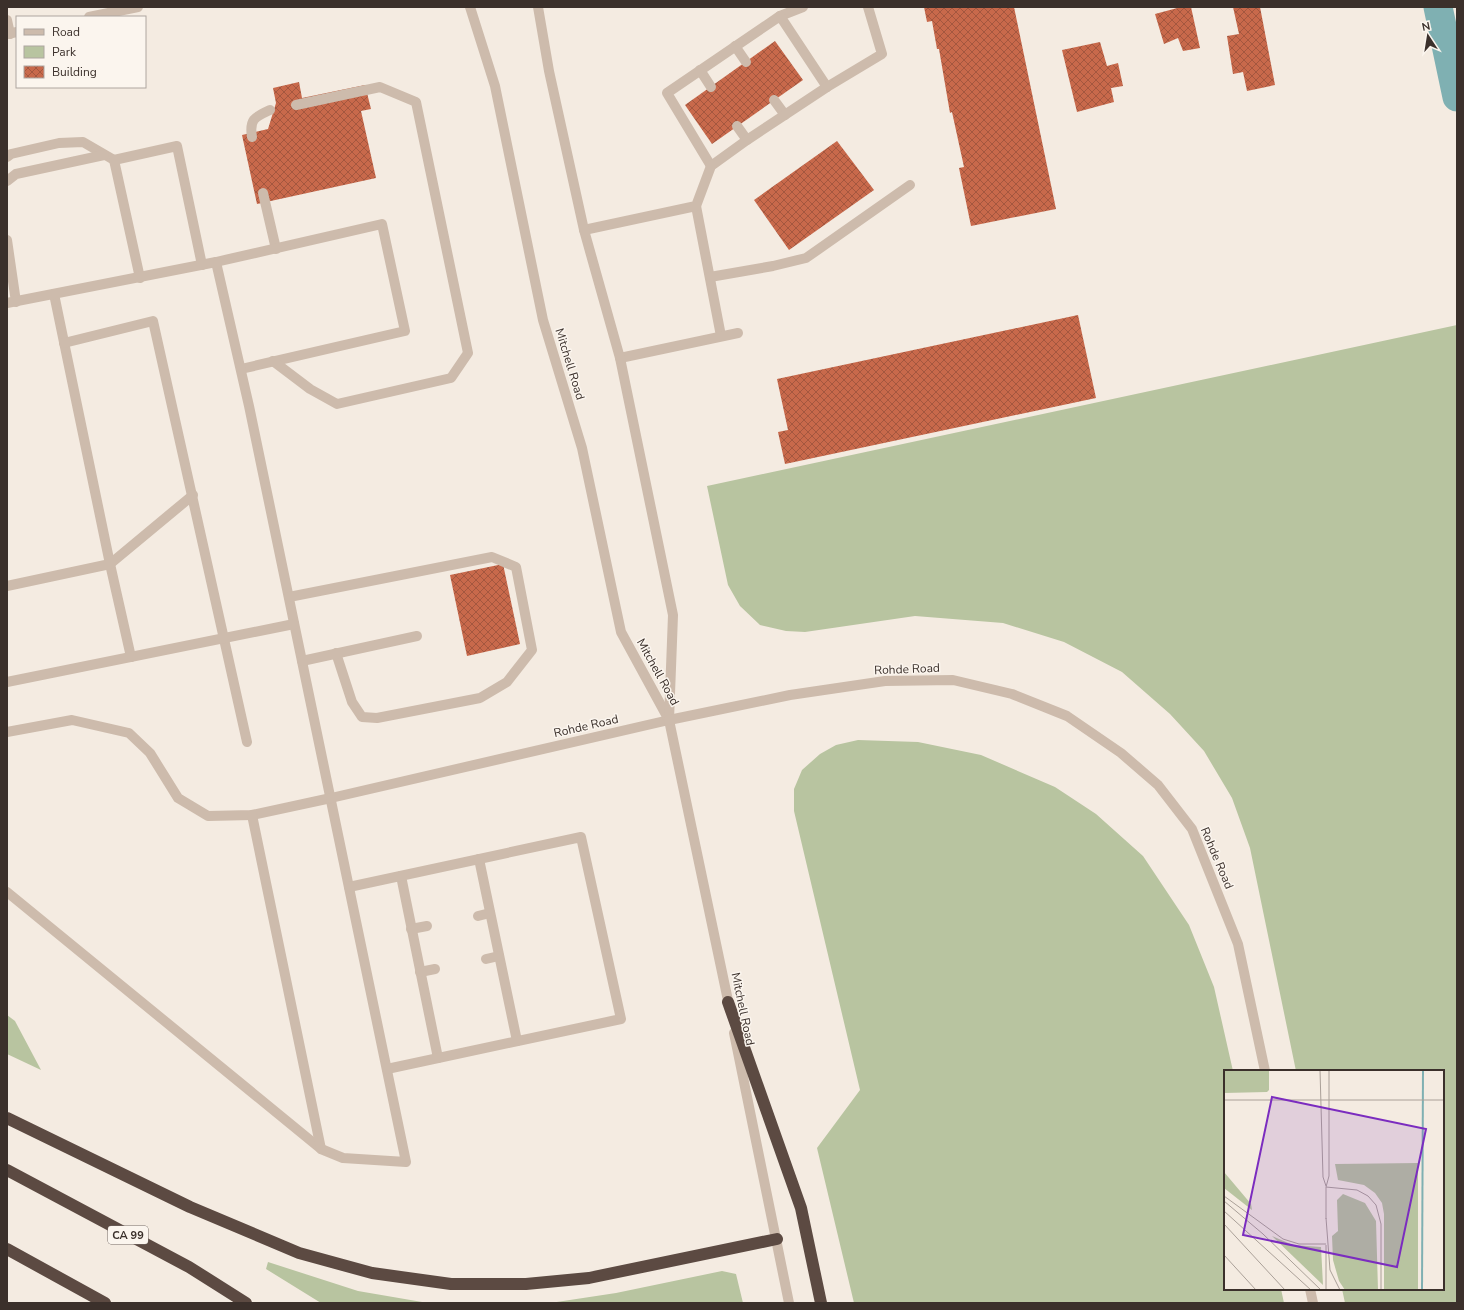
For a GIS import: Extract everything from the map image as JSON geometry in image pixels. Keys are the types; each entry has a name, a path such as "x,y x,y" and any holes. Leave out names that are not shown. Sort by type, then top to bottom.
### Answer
{"highway":[{"path":"728,1002 801,1208 821,1303"},
{"path":"7,1118 190,1207 292,1250 372,1273 452,1284 526,1284 589,1278 777,1239"},
{"name":"CA 99","path":"7,1170 188,1267 246,1303"},
{"path":"7,1249 105,1303"}],"street":[{"path":"94,16 138,7"},
{"name":"Mitchell Road","path":"470,7 495,86 544,320 582,448 621,632 669,720"},
{"name":"Mitchell Road","path":"538,7 584,230 620,358 673,615 669,720 789,1303"},
{"path":"711,166 667,93 780,16 803,7"},
{"path":"721,336 696,206 711,166 784,115 882,54 868,7"},
{"path":"780,16 827,87"},
{"path":"7,20 11,33"},
{"path":"735,46 746,62"},
{"path":"700,70 711,87"},
{"path":"273,361 310,389 338,404 451,378 468,353 416,102 380,87 296,105"},
{"path":"774,100 784,115"},
{"path":"252,137 250,127 256,117 270,110"},
{"path":"737,126 747,140"},
{"path":"7,157 11,154 59,143 83,142 114,160 177,146 202,266"},
{"path":"7,181 16,174 104,155"},
{"path":"114,160 140,278"},
{"path":"710,277 773,266 806,258 910,184"},
{"path":"263,193 276,249"},
{"path":"584,230 696,206"},
{"path":"7,240 12,303 202,266 382,224 406,331 241,369"},
{"path":"7,892 321,1149 343,1158 406,1162 241,369 216,262"},
{"path":"54,294 110,564 131,657"},
{"path":"64,343 153,321 247,742"},
{"path":"620,358 738,333"},
{"path":"7,586 110,564 193,495"},
{"path":"289,597 492,557 516,567 532,650 507,682 480,698 377,718 362,716 352,702 336,653"},
{"path":"7,682 294,624"},
{"path":"302,661 417,636"},
{"name":"Rohde Road","path":"7,732 72,720 129,733 150,753 178,798 208,816 252,815 669,720 790,695 893,680 953,680 1012,694 1067,716 1121,753 1158,785 1192,829 1238,944 1265,1070"},
{"path":"252,815 321,1149"},
{"path":"349,887 581,837 621,1018 387,1069"},
{"path":"479,859 517,1041"},
{"path":"401,876 438,1058"},
{"path":"478,916 490,913"},
{"path":"411,929 427,926"},
{"path":"486,958 499,956"},
{"path":"420,972 435,969"},
{"path":"1310,1290 1313,1303"}],"green space":[{"path":"1457,325 1457,1303 1345,1303 1342,1290 1444,1290 1444,1070 1296,1070 1250,848 1232,798 1204,751 1170,714 1122,672 1064,642 1003,623 915,616 805,632 786,631 760,625 740,606 728,585 707,486"},
{"path":"858,740 918,742 981,755 1055,787 1096,814 1143,856 1189,925 1214,987 1233,1070 1224,1070 1224,1290 1281,1290 1284,1303 854,1303 817,1148 860,1090 794,811 794,789 802,770 820,754 836,745"},
{"path":"7,1015 15,1021 41,1070 7,1054"},
{"path":"268,1262 358,1291 428,1303 321,1303 266,1269"},
{"path":"722,1271 736,1274 743,1303 550,1303 616,1293"}],"building":[{"path":"924,7 1014,7 1056,209 971,226 959,168 964,167 952,112 950,113 939,49 937,49 932,21 927,22"},
{"path":"1181,7 1191,7 1200,48 1183,51 1178,38 1164,44 1155,14"},
{"path":"1233,7 1260,7 1275,85 1247,91 1243,72 1233,74 1227,36 1239,34"},
{"path":"775,41 803,80 712,144 685,105"},
{"path":"1100,42 1107,66 1118,63 1123,86 1111,88 1114,102 1077,112 1062,50"},
{"path":"299,82 302,98 365,85 371,109 361,111 376,178 257,204 242,135 268,129 276,103 273,88"},
{"path":"837,141 874,190 789,250 754,200"},
{"path":"1078,315 1096,398 785,464 778,432 788,430 777,379"},
{"path":"503,564 520,644 467,656 450,575"}],"waterway":[{"path":"1438,7 1457,97"}]}
